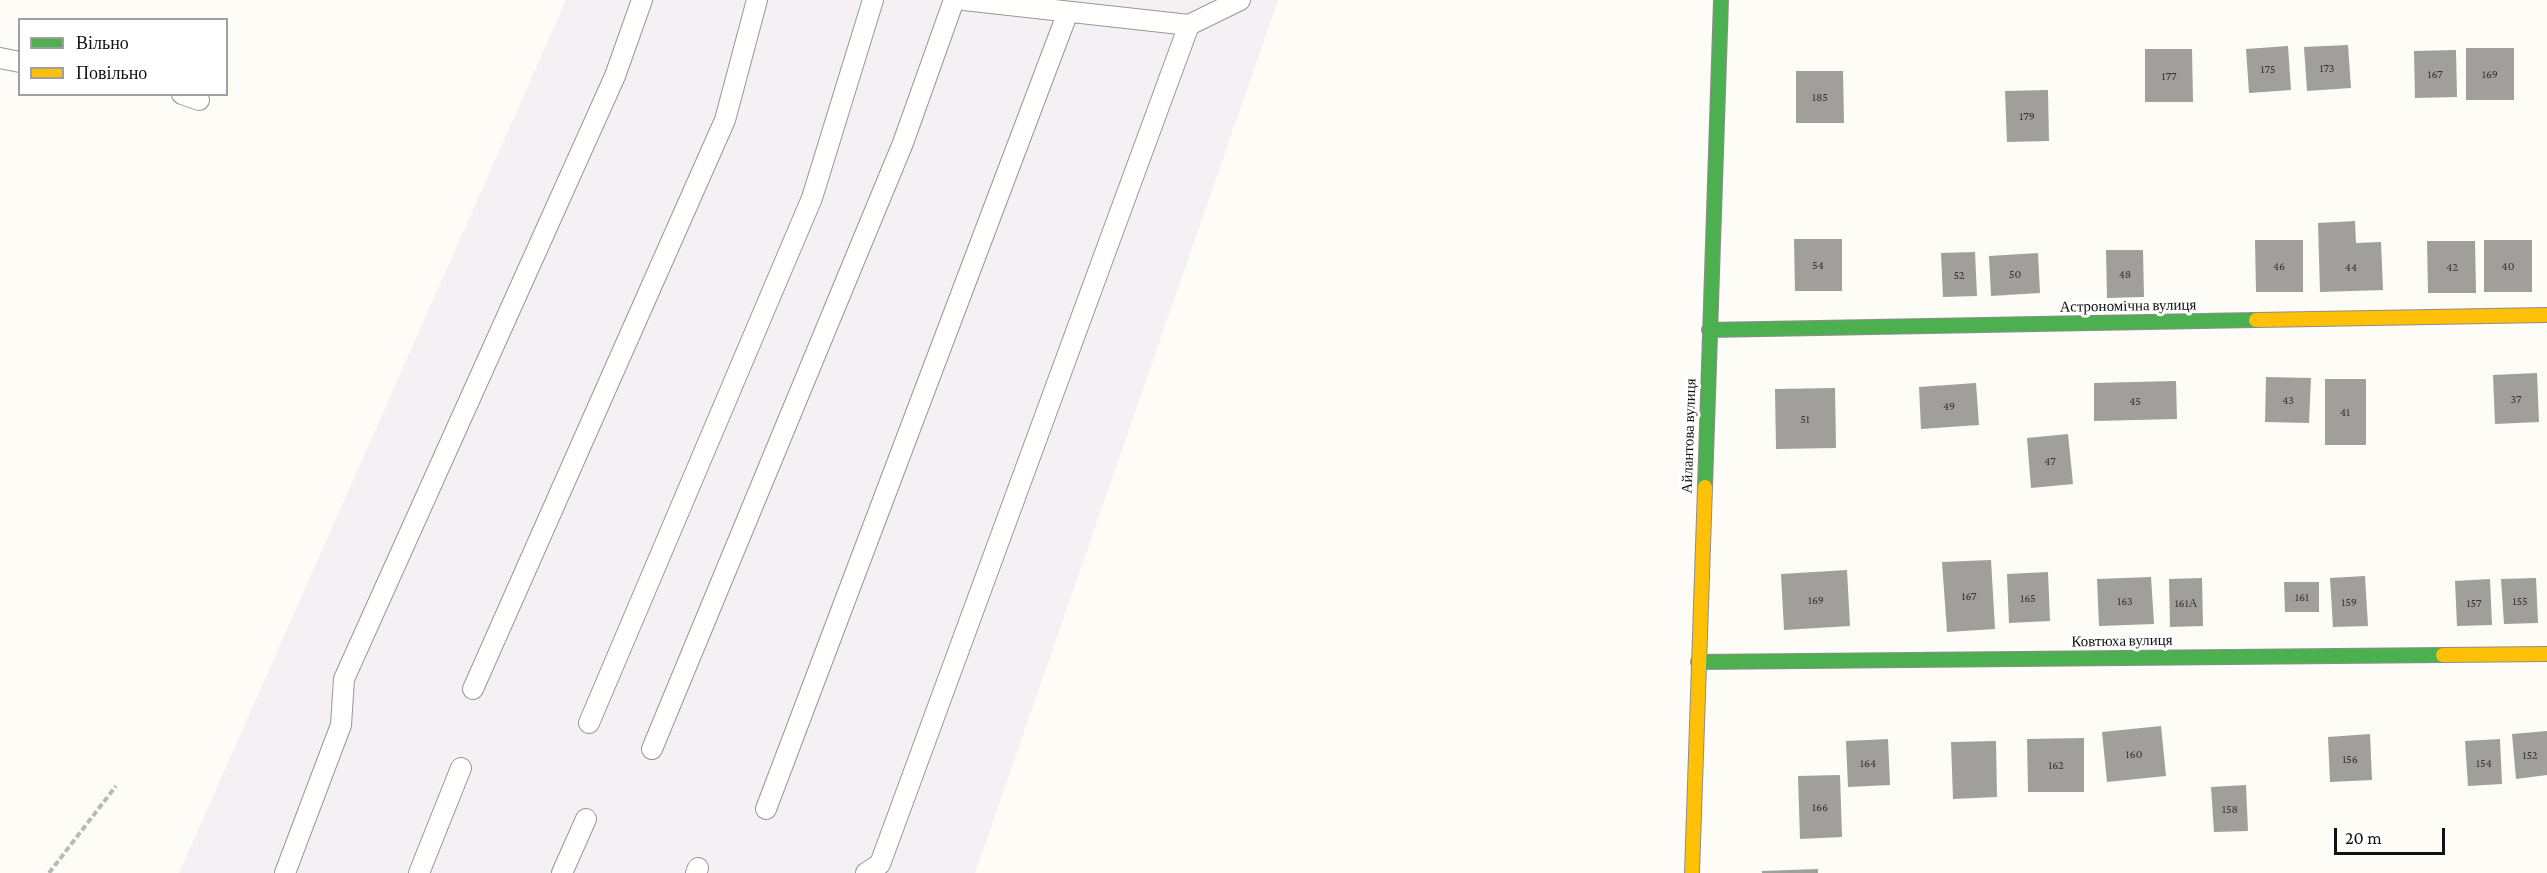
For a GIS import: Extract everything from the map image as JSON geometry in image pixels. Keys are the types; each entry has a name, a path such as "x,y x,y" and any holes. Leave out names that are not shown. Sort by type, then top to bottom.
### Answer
{"street":[{"name":"Айлантова вулиця","path":"1692,873 1721,0"},
{"name":"Астрономічна вулиця","path":"1709,330 2547,315"},
{"name":"Ковтюха вулиця","path":"1698,662 2547,654"}],"lane":[{"path":"285,873 341,725 344,679 615,75 642,0"},
{"path":"473,689 724,120 757,0"},
{"path":"589,723 812,198 873,0"},
{"path":"652,749 903,143 954,0"},
{"path":"964,0 1189,25 1240,0"},
{"path":"766,809 1068,12"},
{"path":"866,873 880,864 1189,25"},
{"path":"0,58 18,62"},
{"path":"419,873 461,768"},
{"path":"562,873 586,819"}],"path":[{"path":"49,873 116,786"}],"shaded area":[{"path":"566,0 1278,0 975,873 179,873"}],"building":[{"path":"2348,45 2351,88 2307,91 2304,47"},
{"path":"2288,46 2291,90 2249,93 2246,49"},
{"path":"2466,48 2514,48 2514,100 2466,100"},
{"path":"2145,49 2192,49 2193,102 2145,102"},
{"path":"2456,50 2457,97 2415,98 2414,51"},
{"path":"1796,71 1843,71 1844,123 1796,123"},
{"path":"2048,90 2049,141 2007,142 2005,91"},
{"path":"2355,221 2356,243 2381,242 2383,290 2320,292 2318,223"},
{"path":"1794,239 1842,239 1842,291 1795,291"},
{"path":"2255,240 2303,240 2303,292 2256,292"},
{"path":"2484,240 2532,240 2532,292 2484,292"},
{"path":"2427,241 2475,241 2476,293 2428,293"},
{"path":"2106,250 2143,250 2144,297 2107,298"},
{"path":"1975,252 1977,296 1943,297 1941,253"},
{"path":"2038,253 2040,293 1991,296 1989,256"},
{"path":"2537,373 2539,422 2495,424 2493,375"},
{"path":"2266,377 2311,378 2309,423 2265,422"},
{"path":"2325,379 2366,379 2366,445 2325,445"},
{"path":"2176,381 2177,419 2094,421 2094,383"},
{"path":"1976,383 1979,425 1921,429 1919,387"},
{"path":"1835,388 1836,448 1776,449 1775,389"},
{"path":"2068,434 2073,484 2031,488 2027,438"},
{"path":"1991,560 1995,629 1947,632 1942,562"},
{"path":"1847,570 1850,626 1784,630 1781,574"},
{"path":"2048,572 2050,621 2009,623 2007,574"},
{"path":"2365,576 2368,626 2333,627 2330,578"},
{"path":"2151,577 2154,624 2099,626 2097,579"},
{"path":"2202,578 2203,626 2170,627 2169,579"},
{"path":"2536,578 2538,623 2504,624 2501,579"},
{"path":"2490,579 2492,625 2457,626 2455,581"},
{"path":"2284,582 2319,582 2319,612 2285,612"},
{"path":"2161,726 2166,776 2107,782 2102,732"},
{"path":"2547,731 2547,775 2516,779 2512,734"},
{"path":"2370,734 2372,780 2330,782 2328,737"},
{"path":"2084,738 2084,792 2028,792 2027,739"},
{"path":"1888,739 1890,785 1848,787 1846,741"},
{"path":"2500,739 2502,784 2468,786 2465,741"},
{"path":"1996,741 1997,797 1953,799 1951,742"},
{"path":"1840,775 1842,837 1800,839 1798,776"},
{"path":"2246,785 2248,831 2214,832 2211,787"},
{"path":"1818,869 1818,873 1762,873 1762,871"}],"traffic: fast":[{"path":"1705,487 1721,0"},
{"path":"1709,330 2256,320"},
{"path":"1698,662 2443,655"}],"traffic: slow":[{"path":"2256,320 2547,315"},
{"path":"1692,873 1705,487"},
{"path":"2443,655 2547,654"}]}
